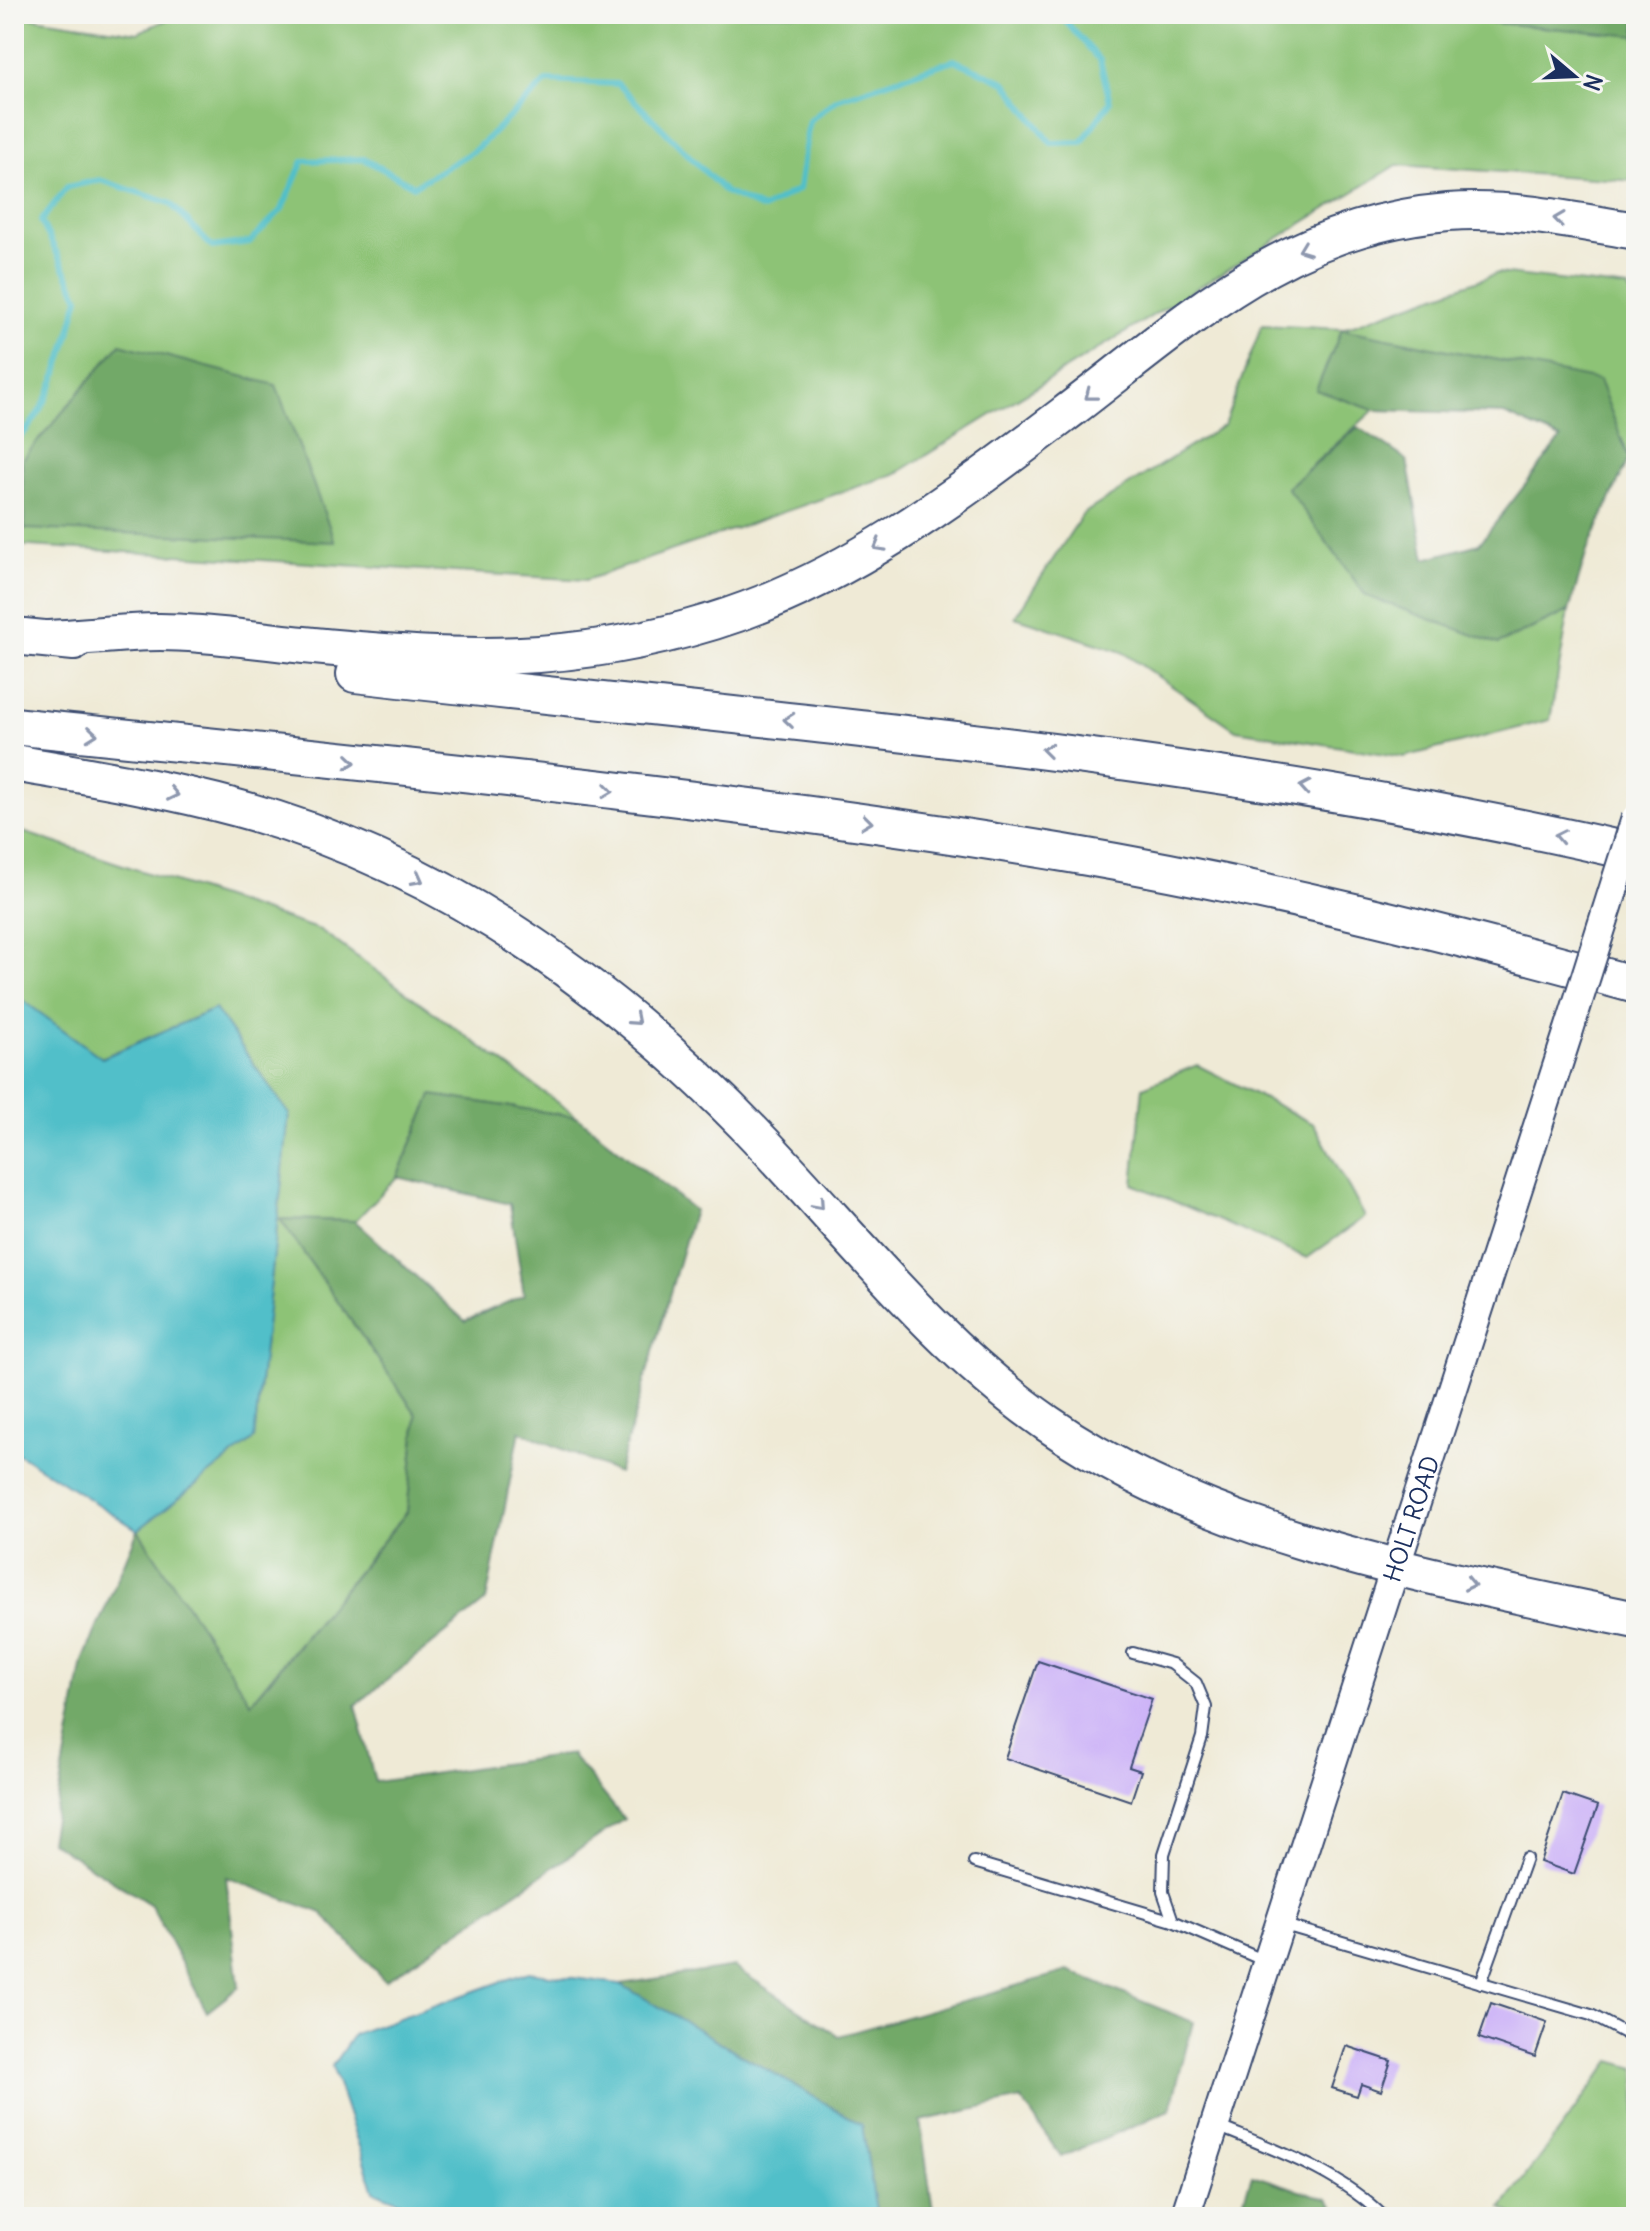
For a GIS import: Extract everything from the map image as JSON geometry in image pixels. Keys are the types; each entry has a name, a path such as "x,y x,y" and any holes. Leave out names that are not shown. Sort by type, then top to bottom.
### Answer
{"highway":[{"path":"32,638 162,632 391,654 494,659 575,653 646,639 774,601 904,531 1073,408 1206,304 1292,254 1342,235 1448,212 1494,212 1636,231"},
{"path":"32,638 1047,750 1250,777 1636,853"},
{"path":"14,726 904,827 1220,882 1412,926 1636,985"},
{"path":"14,763 237,808 320,835 409,874 493,920 563,964 685,1064 913,1307 990,1381 1050,1426 1106,1460 1170,1491 1284,1535 1394,1567 1636,1620"}],"main road":[{"name":"HOLT ROAD","path":"1185,2217 1217,2126 1279,1923 1636,818"}],"lane":[{"path":"1133,1653 1172,1664 1196,1683 1206,1707 1202,1737 1164,1854 1163,1892 1173,1921"},
{"path":"1481,1983 1526,1858"},
{"path":"974,1862 1173,1921 1267,1962"},
{"path":"1279,1923 1591,2015 1636,2039"},
{"path":"1217,2126 1321,2171 1352,2190 1384,2217"}],"green space":[{"path":"180,14 1636,14 1636,181 1397,165 897,473 586,580 14,545 14,15 137,33"},
{"path":"1487,14 1636,14 1636,36 1485,22"},
{"path":"1498,273 1628,288 1636,304 1636,436 1628,457 1598,380 1316,390 1374,410 1287,488 1498,644 1569,611 1550,720 1404,757 1236,730 1122,652 1015,617 1083,514 1224,425 1262,325 1342,329"},
{"path":"1342,329 1599,380 1629,458 1587,551 1569,611 1498,644 1366,596 1287,488 1358,427 1407,460 1425,559 1479,544 1561,439 1504,414 1374,410 1316,390"},
{"path":"120,344 276,385 335,542 25,529 22,460"},
{"path":"14,829 320,930 578,1117 432,1095 397,1177 355,1221 280,1219 417,1415 407,1512 250,1703 138,1530 254,1439 289,1114 215,1009 101,1058 14,994"},
{"path":"1197,1065 1314,1124 1365,1217 1307,1258 1133,1184 1143,1087"},
{"path":"432,1095 578,1117 694,1210 618,1473 520,1431 486,1601 356,1705 375,1782 571,1754 624,1819 385,1981 322,1913 226,1877 239,1987 207,2012 151,1905 50,1841 83,1661 138,1530 251,1703 407,1512 417,1415 280,1219 355,1221 465,1321 524,1295 510,1204 397,1177"},
{"path":"734,1967 839,2036 1068,1971 1193,2022 1170,2110 1061,2157 1021,2099 920,2121 934,2217 877,2217 862,2125 620,1984"},
{"path":"1611,2061 1636,2068 1636,2217 1518,2217 1502,2208"},
{"path":"1252,2175 1328,2199 1341,2217 1238,2217"}],"water":[{"path":"14,994 102,1058 215,1009 289,1114 254,1439 138,1530 14,1451"},
{"path":"528,1972 620,1984 862,2125 877,2217 440,2217 374,2191 332,2066 354,2034"}],"building":[{"path":"1038,1661 1152,1699 1129,1767 1141,1771 1131,1801 1005,1758"},
{"path":"1563,1794 1598,1806 1574,1874 1540,1862"},
{"path":"1491,2003 1547,2022 1535,2057 1479,2038"},
{"path":"1346,2046 1391,2061 1381,2091 1361,2084 1357,2096 1332,2088"}],"waterway":[{"path":"14,443 28,428 48,394 63,356 79,298 41,221 67,187 100,180 170,203 212,247 250,242 282,209 303,161 364,159 414,186 475,150 547,81 618,84 725,192 763,209 799,189 809,121 837,99 954,60 1005,82 1051,143 1082,142 1110,102 1100,60 1059,14"}]}
